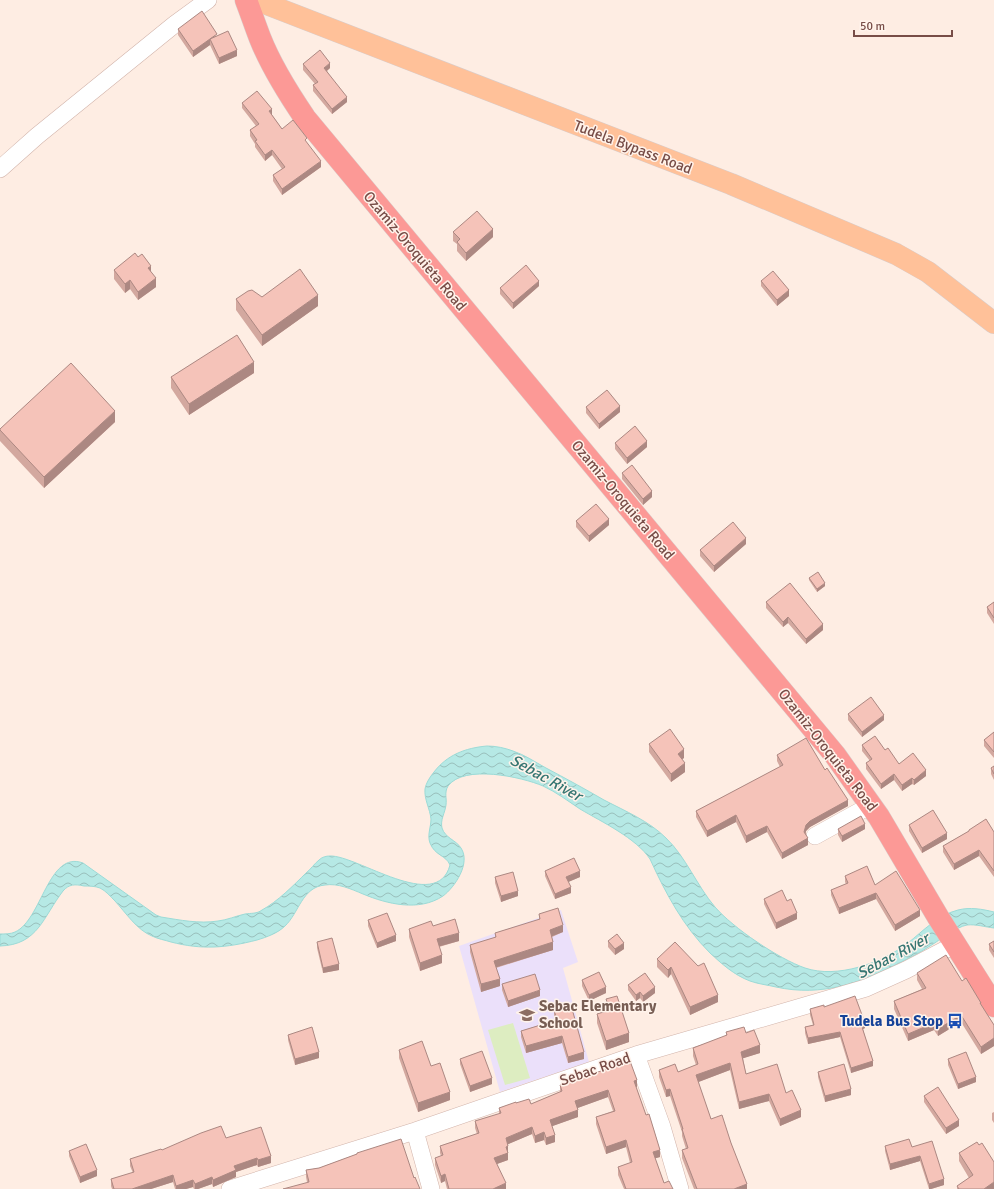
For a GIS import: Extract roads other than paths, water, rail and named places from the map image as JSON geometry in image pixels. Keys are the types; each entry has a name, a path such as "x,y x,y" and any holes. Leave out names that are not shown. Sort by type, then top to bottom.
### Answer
{"highway":[{"name":"Ozamiz-Oroquieta Road","path":"246,0 269,58 284,86 305,118 835,755 879,817 938,917 994,1006"}],"main road":[{"name":"Tudela Bypass Road","path":"256,0 731,184 896,254 928,272 994,323"}],"street":[{"path":"0,169 36,136 175,24 208,0"},
{"path":"815,836 871,806"},
{"name":"Sebac Road","path":"237,1188 415,1131 636,1055 866,988 906,970 954,941"},
{"path":"636,1055 662,1127 680,1189"},
{"path":"415,1131 431,1189"}],"water":[{"name":"Sebac River","path":"487,746 504,748 522,754 652,826 666,838 680,854 709,899 723,915 757,942 782,958 805,968 831,972 872,963 908,943 937,919 958,910 976,909 994,912 994,928 974,925 963,926 920,952 886,970 856,982 841,986 825,989 793,990 753,982 744,979 728,969 700,943 683,921 662,885 650,859 644,851 628,837 543,786 508,776 480,774 467,775 456,779 448,786 446,793 446,805 442,819 442,828 448,837 461,848 464,854 464,861 457,881 448,892 434,901 424,904 403,905 372,898 344,887 325,885 311,890 306,895 290,921 276,933 246,943 204,947 182,945 152,936 141,930 102,889 94,886 72,885 63,891 44,920 31,935 23,941 0,946 0,934 13,933 24,925 32,914 53,876 61,867 71,862 83,863 156,915 197,922 211,922 260,911 274,903 320,859 327,856 342,858 395,878 413,883 430,884 442,879 450,865 446,859 435,851 429,840 431,819 425,796 426,785 439,766 457,753"}],"place":[{"name":"Sebac Elementary School","path":"527,1015"},
{"name":"Tudela Bus Stop","path":"955,1021"}]}
